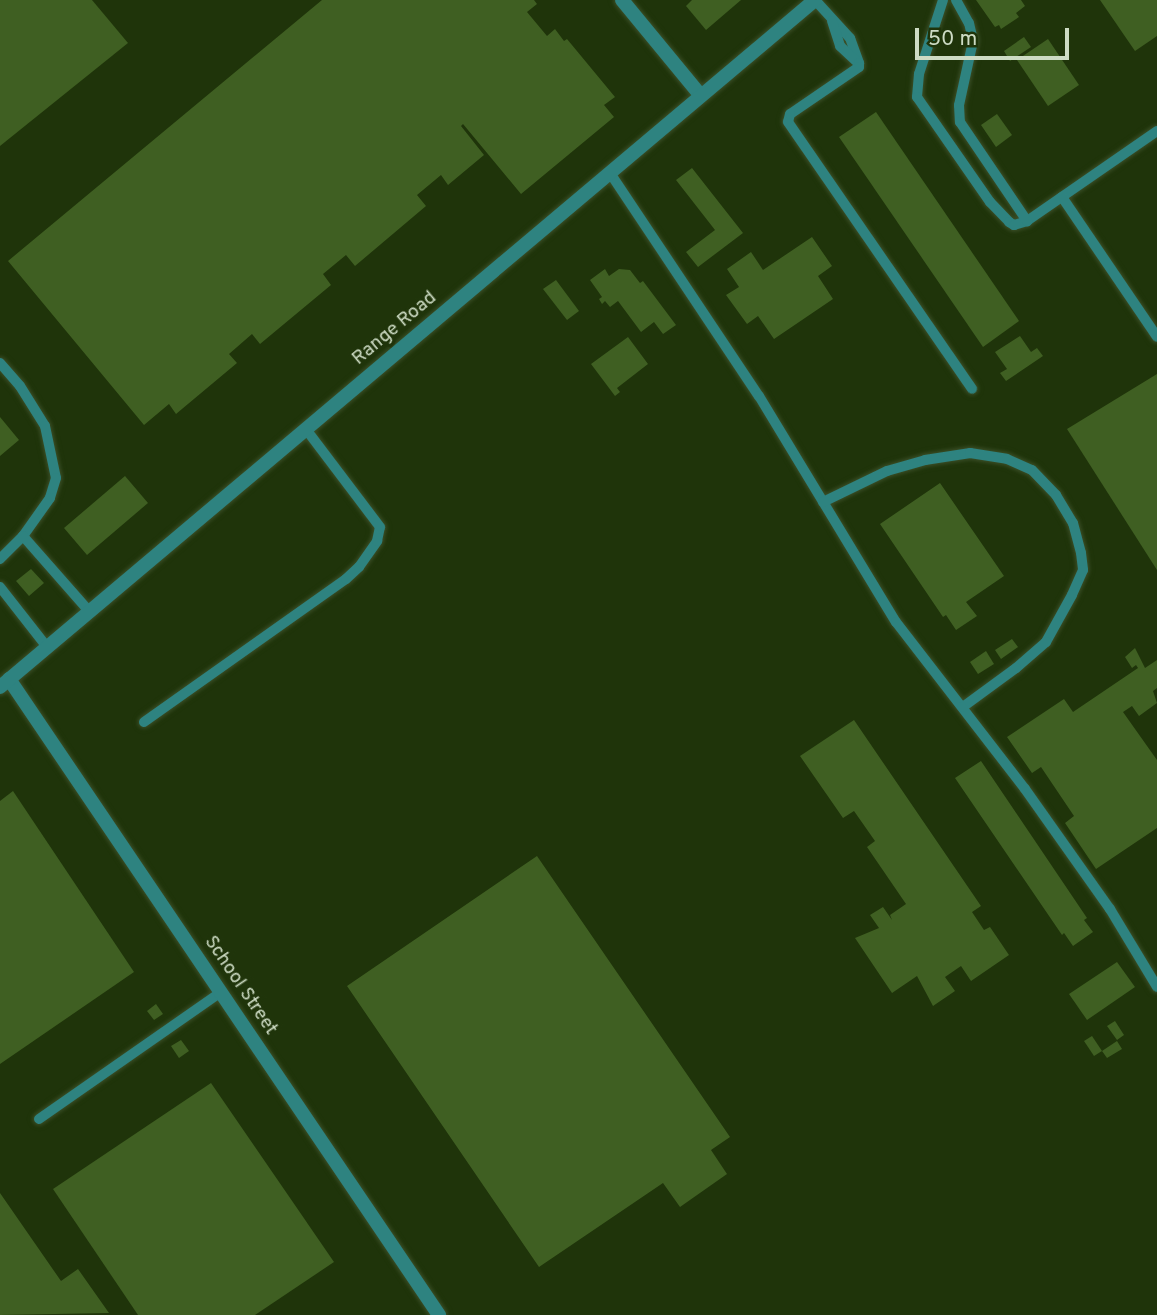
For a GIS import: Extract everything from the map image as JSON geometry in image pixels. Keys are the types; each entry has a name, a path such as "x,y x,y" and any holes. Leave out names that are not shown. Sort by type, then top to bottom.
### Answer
{"street":[{"path":"622,0 701,96"},
{"name":"Range Road","path":"5,683 815,0"},
{"name":"School Street","path":"5,683 221,992 439,1315"}],"lane":[{"path":"815,0 831,21 840,46 859,63 859,67 790,114 788,122 972,389"},
{"path":"943,0 919,74 917,97 1004,219 1014,225 1027,221 1157,131"},
{"path":"956,0 969,23 973,41 959,105 960,122 1027,221"},
{"path":"610,173 760,396 896,622 963,707 1110,909 1157,987"},
{"path":"1062,197 1157,337"},
{"path":"0,362 20,386 44,426 57,478 50,498 23,536 0,559"},
{"path":"144,722 345,579 371,553 380,527 306,429"},
{"path":"823,502 887,471 925,460 970,453 1007,459 1032,470 1056,495 1073,523 1083,570 1046,642 963,707"},
{"path":"23,536 89,611"},
{"path":"0,587 47,647"},
{"path":"39,1119 221,992"}],"building":[{"path":"0,0 92,0 128,43 0,146"},
{"path":"322,0 534,0 537,4 527,12 547,36 555,29 564,41 567,39 615,97 604,105 614,117 521,194 463,124 461,126 484,155 448,185 441,175 417,195 426,206 355,266 346,255 323,274 331,285 260,344 252,334 229,354 237,363 176,414 169,404 144,425 8,261"},
{"path":"692,0 741,0 706,30 686,6"},
{"path":"976,0 1021,0 1025,6 1016,13 1019,17 1001,29 999,25 995,27"},
{"path":"1100,0 1157,0 1157,36 1135,51"},
{"path":"1024,37 1031,47 1010,61 1004,51"},
{"path":"1048,39 1079,85 1048,106 1017,60"},
{"path":"876,112 1019,321 983,347 839,137"},
{"path":"997,114 1012,135 996,147 981,125"},
{"path":"692,168 743,233 698,267 686,252 715,230 676,180"},
{"path":"812,237 832,266 818,276 833,299 774,339 758,316 747,324 726,295 739,287 727,269 751,252 763,270"},
{"path":"605,269 609,276 619,269 630,270 640,283 643,281 676,325 663,334 654,322 641,332 618,301 610,307 605,301 602,304 599,299 602,297 590,280"},
{"path":"556,280 579,311 567,320 543,289"},
{"path":"1020,336 1031,352 1037,348 1043,356 1006,381 1000,373 1007,369 995,352"},
{"path":"628,337 648,364 617,388 620,392 615,396 591,364"},
{"path":"1157,374 1157,570 1067,429"},
{"path":"0,417 19,440 0,456"},
{"path":"125,476 148,503 87,555 64,528"},
{"path":"940,483 1004,576 966,602 977,616 956,630 946,615 943,617 880,524"},
{"path":"31,569 44,583 29,596 16,581"},
{"path":"1012,639 1018,647 1001,659 995,650"},
{"path":"1135,648 1145,668 1157,660 1157,688 1153,691 1157,703 1139,716 1132,706 1123,712 1157,760 1157,828 1096,869 1065,823 1074,816 1041,767 1032,773 1007,737 1064,699 1073,712 1138,668 1136,665 1132,668 1125,657"},
{"path":"986,651 994,664 978,674 970,662"},
{"path":"854,720 981,906 972,912 984,930 990,927 1009,955 971,981 961,966 945,977 955,991 933,1006 917,976 892,993 855,938 879,928 870,915 883,907 892,920 890,915 906,904 867,847 875,841 854,811 843,818 800,756"},
{"path":"981,761 1087,918 1084,920 1093,932 1073,946 1064,933 1062,935 955,778"},
{"path":"13,791 134,972 0,1064 0,801"},
{"path":"537,856 730,1137 711,1150 727,1174 680,1207 663,1183 539,1267 347,986"},
{"path":"1117,962 1135,987 1087,1020 1069,994"},
{"path":"156,1004 163,1014 154,1020 147,1011"},
{"path":"1115,1021 1124,1035 1117,1040 1107,1026"},
{"path":"1092,1036 1102,1051 1094,1056 1084,1041"},
{"path":"181,1040 189,1051 179,1058 171,1046"},
{"path":"1117,1041 1122,1049 1107,1058 1102,1051"},
{"path":"211,1083 334,1262 255,1315 138,1315 53,1189"},
{"path":"0,1193 61,1281 78,1269 109,1313 0,1315"}]}
